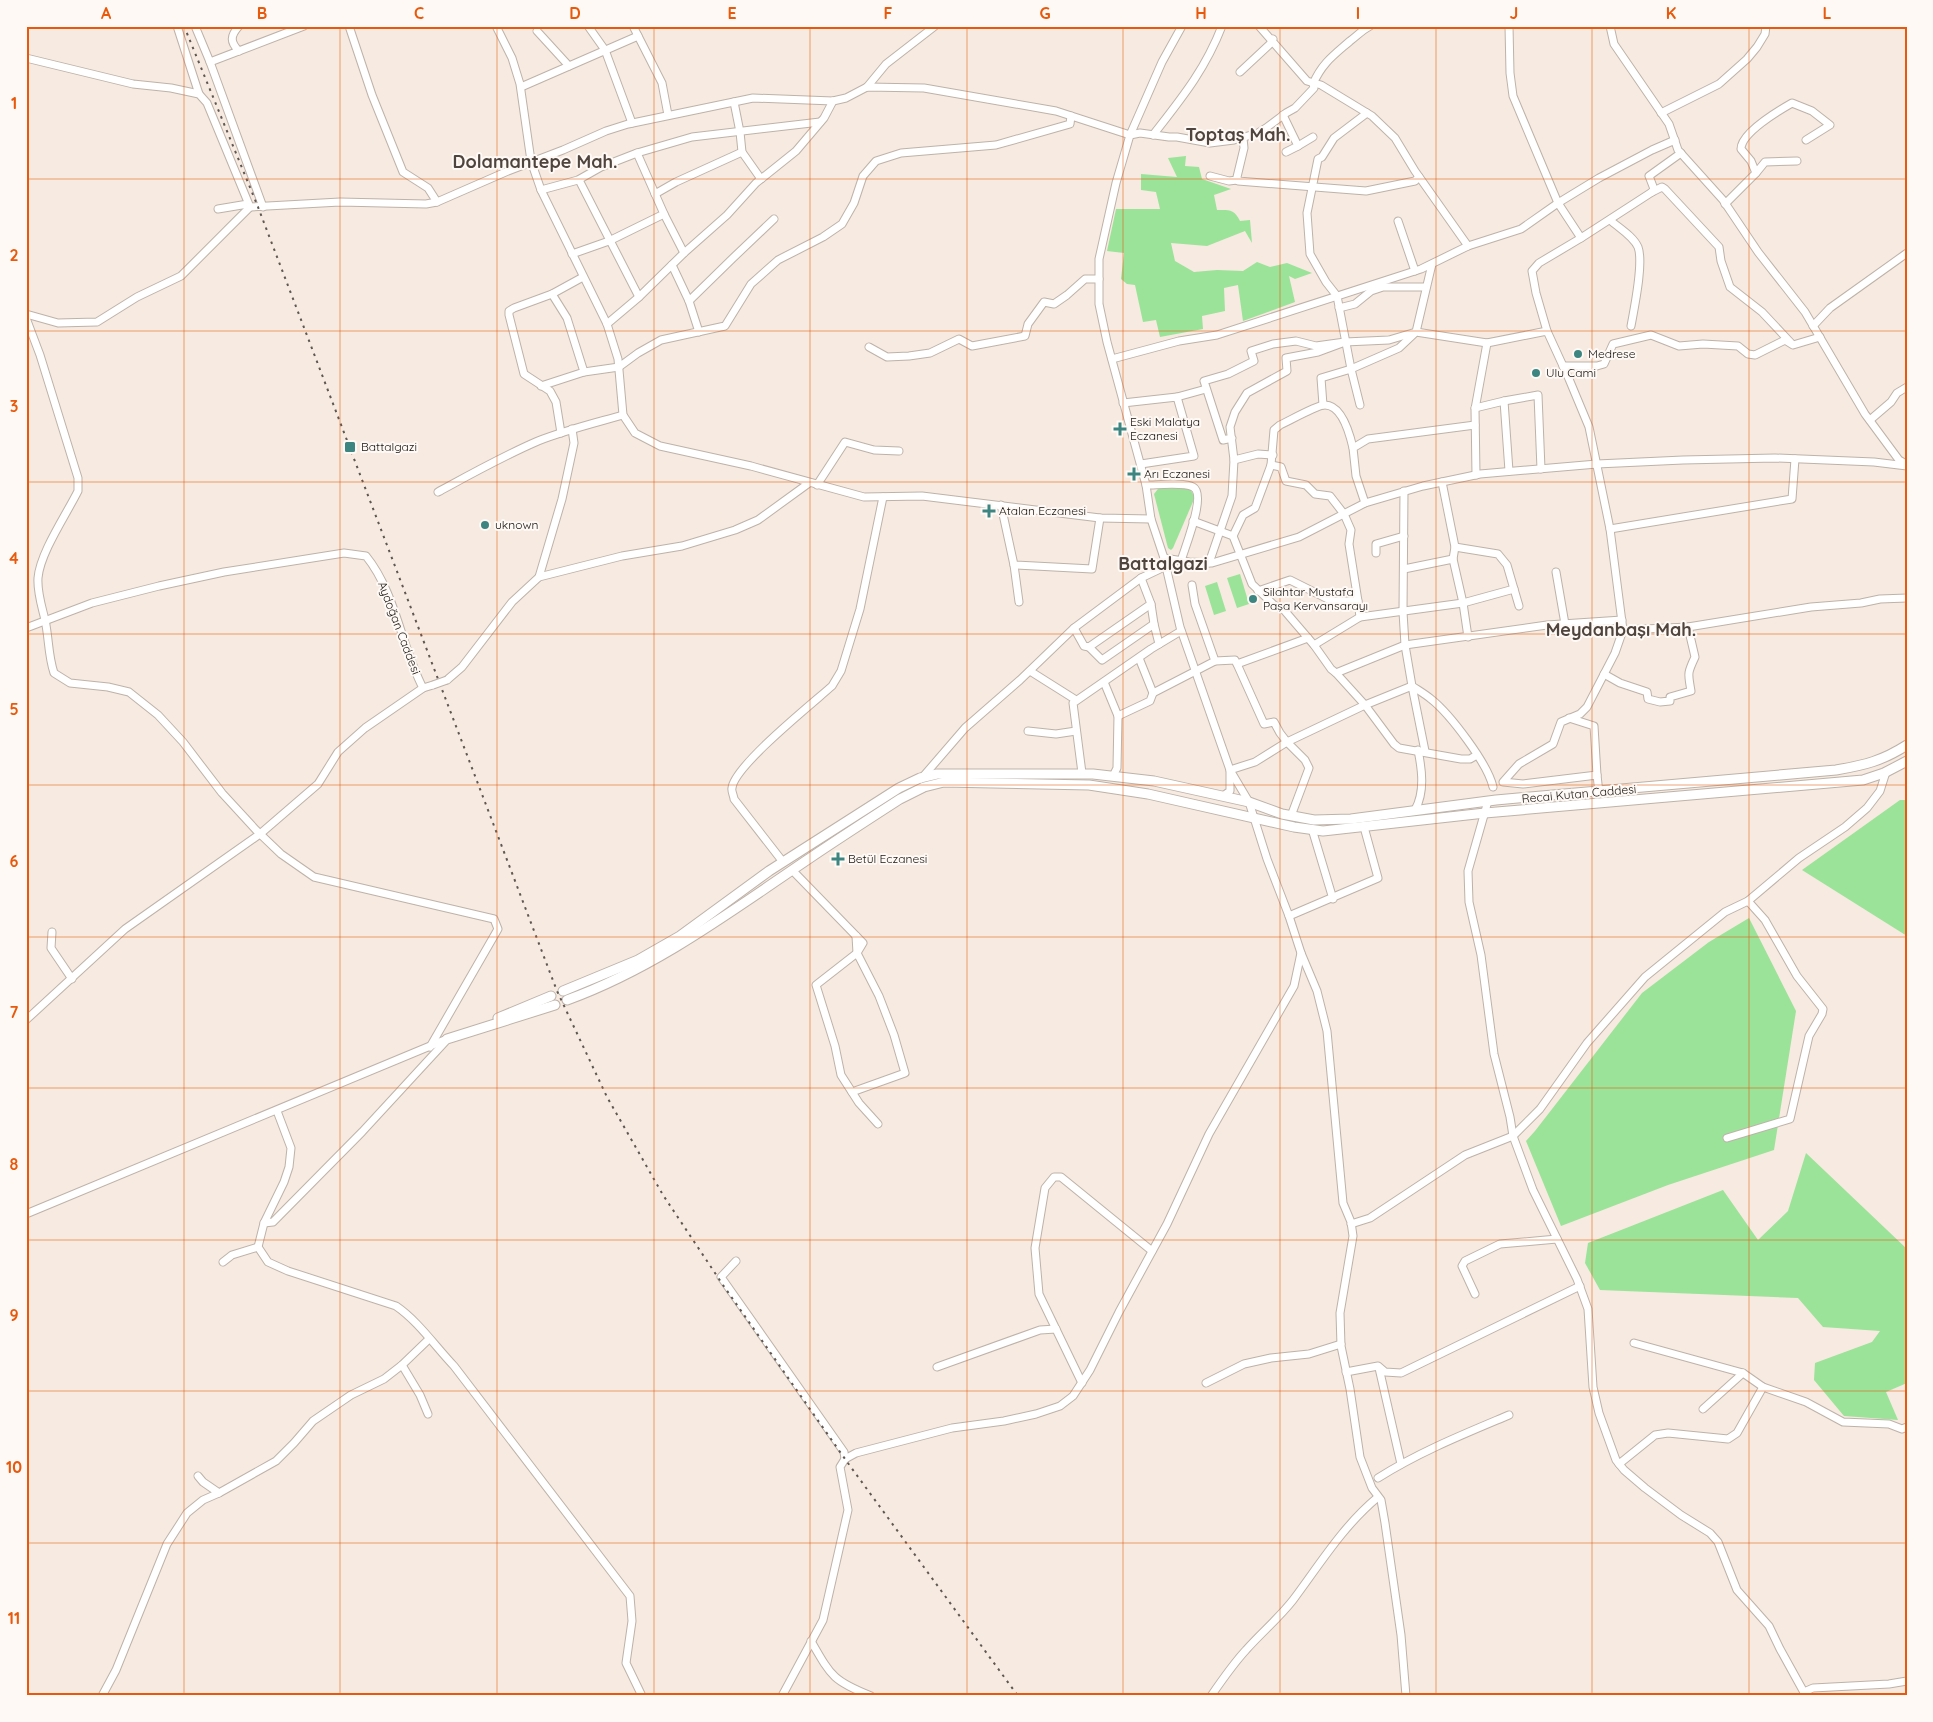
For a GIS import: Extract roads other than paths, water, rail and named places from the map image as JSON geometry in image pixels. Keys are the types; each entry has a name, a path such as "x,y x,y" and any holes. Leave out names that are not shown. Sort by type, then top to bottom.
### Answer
{"main road":[{"name":"Recai Kutan Caddesi","path":"922,782 945,774 1082,774 1112,776 1154,781 1223,796 1249,802 1291,816 1314,820 1351,819 1492,801 1836,770 1868,765 1892,754 1907,744"},
{"name":"Recai Kutan Caddesi","path":"922,782 1089,785 1148,794 1323,831 1485,813 1863,780 1886,772 1907,761"},
{"path":"563,991 638,960 671,941 783,862 899,788 922,782"},
{"path":"567,1000 615,981 650,963 747,902 900,799 922,782"},
{"path":"447,1039 551,996"},
{"path":"447,1039 555,1005"}],"street":[{"path":"177,26 199,94 207,103 249,206"},
{"path":"195,26 263,207"},
{"path":"239,26 232,33 231,38 232,45 239,51"},
{"path":"210,62 285,30 304,26"},
{"path":"349,26 372,95 403,172 428,188 437,202"},
{"path":"496,26 512,58 521,87 531,161 541,190 607,324 618,359 623,414 635,433 660,446 751,466 864,497 922,496 1100,518 1151,519"},
{"path":"588,26 604,50 632,123"},
{"path":"633,26 662,83 668,116"},
{"path":"218,209 340,202 426,204 437,202 531,161 606,131 632,123 753,98 833,101 846,98 867,87 886,64 935,26"},
{"path":"1182,26 1162,62 1130,136 1107,220 1099,259 1099,304 1123,403 1141,464 1151,519 1164,558 1181,631 1230,770 1249,802 1267,859 1301,953 1317,991 1327,1032 1343,1203 1351,1224 1353,1236 1340,1313 1341,1344 1360,1457 1372,1488 1381,1500 1401,1636 1406,1696"},
{"path":"1153,135 1190,88 1212,51 1222,26"},
{"path":"1260,26 1307,81 1321,85 1367,113 1395,138 1419,177 1468,246"},
{"path":"867,87 924,88 1056,111 1130,136 1140,132 1210,143 1225,142 1258,133 1302,103 1314,88 1313,84 1324,65 1339,49 1370,26"},
{"path":"1509,26 1510,73 1513,96 1558,203 1581,238"},
{"path":"1610,26 1614,44 1669,124 1681,153 1725,204 1758,252 1805,312 1848,388 1899,460 1907,465"},
{"path":"1661,113 1719,84 1747,59 1757,47 1765,34 1766,26"},
{"path":"537,31 569,66"},
{"path":"521,87 638,36"},
{"path":"1240,72 1273,39"},
{"path":"26,58 133,84 171,88 199,94"},
{"path":"607,324 639,297 684,253 727,215 761,178 796,151 820,122 833,101"},
{"path":"734,102 742,152 761,178"},
{"path":"1756,173 1751,161 1740,149 1741,144 1752,131 1792,103 1812,111 1830,125 1806,140"},
{"path":"1360,405 1345,342 1337,296 1326,282 1310,254 1307,213 1318,159 1322,157 1334,138 1367,113"},
{"path":"1283,115 1298,146"},
{"path":"542,386 584,372 619,368 638,353 661,340 725,326 751,284 778,260 823,237 842,224 854,203 863,176 876,161 901,153 996,145 1070,124 1071,116"},
{"path":"541,190 579,180 601,167 637,153 692,137 820,122"},
{"path":"1286,152 1313,137"},
{"path":"1237,180 1244,148 1243,138"},
{"path":"1112,359 1179,341 1216,335 1415,271 1468,246 1521,229 1558,203 1599,178 1675,140"},
{"path":"655,194 676,182 742,152"},
{"path":"637,153 664,214 684,253"},
{"path":"1652,192 1654,189 1649,176 1681,153"},
{"path":"1725,204 1765,162 1797,162"},
{"path":"1210,176 1229,181 1237,180 1366,191 1416,181 1419,177"},
{"path":"579,180 639,297"},
{"path":"1493,787 1502,782 1519,764 1553,744 1561,722 1580,714 1587,706 1615,653 1623,630 1610,529 1588,427 1547,331 1532,271 1539,263 1662,187 1719,247 1721,262 1730,287 1762,312 1792,345"},
{"path":"26,316 58,323 96,322 137,297 181,276 249,206"},
{"path":"572,254 610,241 664,214"},
{"path":"689,301 774,219"},
{"path":"1610,220 1632,238 1638,248 1638,284 1631,326"},
{"path":"1398,221 1415,271"},
{"path":"1813,326 1830,308 1907,252"},
{"path":"1323,405 1321,378 1351,369 1399,348 1416,332 1432,264"},
{"path":"672,266 689,301 699,332"},
{"path":"561,433 556,402 550,391 524,374 509,314 514,308 552,294 583,277"},
{"path":"869,347 887,357 909,356 930,353 959,339 972,346 1024,336 1028,324 1044,302 1054,304 1085,279 1099,279"},
{"path":"1339,308 1355,304 1371,291 1383,287 1426,287"},
{"path":"552,294 567,318 584,372"},
{"path":"26,316 40,354 78,478 78,491 42,561 38,578 49,657 54,673 70,683 128,692 158,715 183,742 222,793 260,834 281,854 314,877 494,919 498,929 430,1047"},
{"path":"1232,438 1223,440 1204,382 1228,374 1254,361 1252,351 1272,344 1296,342 1316,346 1345,342 1390,340 1416,332 1487,343 1547,331"},
{"path":"1563,366 1597,366 1604,364 1613,344 1651,335 1679,346 1703,344 1738,346 1748,354 1755,355 1785,340 1792,345"},
{"path":"1792,345 1820,337"},
{"path":"1209,563 1232,496 1234,460 1230,427 1235,412 1247,394 1287,371 1286,358 1318,352 1345,342"},
{"path":"1476,475 1475,408 1487,343"},
{"path":"1870,420 1897,393 1907,387"},
{"path":"1123,403 1177,397 1206,389"},
{"path":"1475,408 1538,395 1541,469"},
{"path":"1141,464 1194,456 1177,397"},
{"path":"1504,401 1510,471"},
{"path":"1365,503 1356,476 1349,430 1343,419 1332,407 1323,405 1280,425 1274,430 1271,465 1255,508 1243,514 1233,536 1252,584 1274,605 1284,610 1314,645 1331,669 1365,705 1394,744 1400,748 1461,759 1470,759 1477,756"},
{"path":"438,492 487,464 561,433 623,414"},
{"path":"1353,448 1368,439 1475,425"},
{"path":"539,577 566,480 574,443 572,429"},
{"path":"817,485 845,442 874,450 899,451"},
{"path":"1234,460 1258,454 1273,455"},
{"path":"1164,558 1209,563 1240,555 1299,538 1365,503 1404,491 1476,475 1597,464 1683,460 1794,459 1907,465"},
{"path":"1610,529 1792,499 1794,459"},
{"path":"1271,465 1281,467 1286,480 1306,485 1315,494 1330,496 1344,514 1351,530 1349,544 1360,617"},
{"path":"1442,482 1455,547 1453,559 1463,603 1468,637"},
{"name":"Aydoğan Caddesi","path":"26,628 92,604 159,586 224,572 344,552 366,556 376,569 386,589 414,672 423,688 447,680 462,667 512,602 539,577 622,556 682,546 735,530 758,520 809,483"},
{"path":"1146,485 1187,485 1196,488 1199,498 1180,560"},
{"path":"1404,491 1403,612 1405,645 1422,769 1421,796 1415,810"},
{"path":"783,862 734,799 732,788 738,773 751,759 832,686 841,671 860,608 883,497"},
{"path":"1001,505 1014,565 1019,602"},
{"path":"1014,565 1092,569 1100,518"},
{"path":"1193,521 1233,536"},
{"path":"1376,553 1376,544 1404,536"},
{"path":"1455,547 1498,554 1506,565 1519,606"},
{"path":"922,782 965,728 1030,671 1074,628 1141,578 1160,569 1164,558"},
{"path":"1404,570 1453,559"},
{"path":"1556,572 1564,624"},
{"path":"1141,578 1151,604 1160,644"},
{"path":"1258,591 1290,580 1332,601 1358,601"},
{"path":"1192,585 1214,661"},
{"path":"1314,645 1360,617 1463,603 1514,589"},
{"path":"1623,630 1688,627 1811,608 1861,603 1880,599 1907,598"},
{"path":"1089,647 1151,604"},
{"path":"1336,673 1405,645 1564,624 1622,620"},
{"path":"1074,628 1084,646 1089,647 1102,660 1154,624"},
{"path":"1604,674 1620,683 1647,692 1648,699 1660,702 1670,701 1670,697 1691,691 1688,669 1695,657 1688,627"},
{"path":"1082,774 1073,703 1181,631"},
{"path":"1237,664 1308,638"},
{"path":"1139,658 1153,694"},
{"path":"1118,716 1150,701 1153,694 1214,661 1235,660 1264,724 1274,722 1280,734 1305,760 1309,768 1291,816"},
{"path":"1030,671 1076,700"},
{"path":"1104,682 1118,716 1117,768 1112,776"},
{"path":"1230,770 1255,762 1287,742 1365,705 1412,686"},
{"path":"1412,686 1432,700 1463,734 1485,766 1493,787 1492,801 1485,813 1468,871 1469,902 1481,956 1494,1054 1513,1136 1533,1190 1580,1286 1588,1309 1593,1387 1616,1460 1644,1488 1710,1533 1718,1542 1737,1590 1769,1626 1805,1694 1813,1688 1907,1682"},
{"path":"26,1020 125,930 260,834 318,784 338,752 365,728 423,688"},
{"path":"1569,718 1594,726 1599,792"},
{"path":"1028,731 1056,734 1076,731"},
{"path":"1223,796 1230,791 1230,770"},
{"path":"1351,1224 1370,1218 1465,1155 1513,1136 1540,1109 1586,1044 1645,977 1725,912 1748,901 1799,858 1845,827 1867,808 1880,791 1886,772"},
{"path":"1502,782 1523,784 1597,775"},
{"path":"1289,916 1333,899 1378,878 1364,827"},
{"path":"1312,829 1333,899"},
{"path":"792,870 863,943 857,953 816,985 841,1075 878,1124"},
{"path":"1727,1138 1790,1119 1809,1036 1823,1009 1797,976 1765,920 1748,901"},
{"path":"52,932 51,948 72,979"},
{"path":"852,1092 905,1073 894,1035 879,996 857,953"},
{"path":"782,1696 823,1620 848,1510 840,1466 845,1459 856,1453 952,1428 1004,1421 1036,1414 1060,1406 1073,1396 1090,1370 1167,1224 1209,1134 1294,986 1301,953"},
{"path":"26,1214 447,1039"},
{"path":"264,1223 273,1222 362,1132 447,1039"},
{"path":"277,1111 291,1148 290,1166 264,1223 258,1247 268,1262 288,1271 396,1306 411,1316 454,1366 630,1596 632,1621 626,1663 642,1696"},
{"path":"1082,1383 1039,1294 1035,1248 1046,1188 1054,1177 1061,1177 1152,1251"},
{"path":"1475,1294 1462,1266 1465,1261 1500,1244 1557,1239"},
{"path":"223,1262 232,1255 258,1247"},
{"path":"736,1261 721,1277 844,1452 845,1459"},
{"path":"1346,1372 1378,1366 1385,1372 1401,1373 1580,1286"},
{"path":"937,1367 1040,1330 1056,1328"},
{"path":"102,1696 116,1670 167,1544 187,1513 203,1500 276,1461 313,1421 351,1395 384,1378 402,1365 429,1339"},
{"path":"1634,1343 1743,1373 1763,1387 1806,1402 1843,1422 1889,1424 1902,1429 1907,1427"},
{"path":"1206,1383 1244,1364 1271,1358 1309,1354 1341,1344"},
{"path":"402,1365 420,1394 428,1414"},
{"path":"1380,1368 1401,1464"},
{"path":"1703,1409 1743,1373"},
{"path":"1619,1464 1655,1435 1668,1433 1728,1439 1737,1433 1763,1387"},
{"path":"1378,1478 1432,1448 1509,1415"},
{"path":"198,1476 203,1482 219,1493"},
{"path":"1211,1696 1245,1650 1292,1601 1355,1518 1378,1497"},
{"path":"811,1641 825,1666 836,1680 871,1696"}],"railway":[{"path":"184,26 258,207 557,991 607,1097 663,1195 723,1285 845,1459 1018,1696"}],"place":[{"name":"Medrese","path":"1578,354"},
{"name":"Ulu Cami","path":"1536,373"},
{"name":"Eski Malatya Eczanesi","path":"1120,429"},
{"name":"Battalgazi","path":"350,447"},
{"name":"Arı Eczanesi","path":"1134,474"},
{"name":"Atalan Eczanesi","path":"989,511"},
{"name":"uknown","path":"485,525"},
{"name":"Silahtar Mustafa Paşa Kervansarayı","path":"1253,599"},
{"name":"Betül Eczanesi","path":"838,859"}],"district":[{"name":"Toptaş Mah.","path":"1238,135"},
{"name":"Dolamantepe Mah.","path":"535,162"},
{"name":"Battalgazi","path":"1163,564"},
{"name":"Meydanbaşı Mah.","path":"1621,630"}]}
